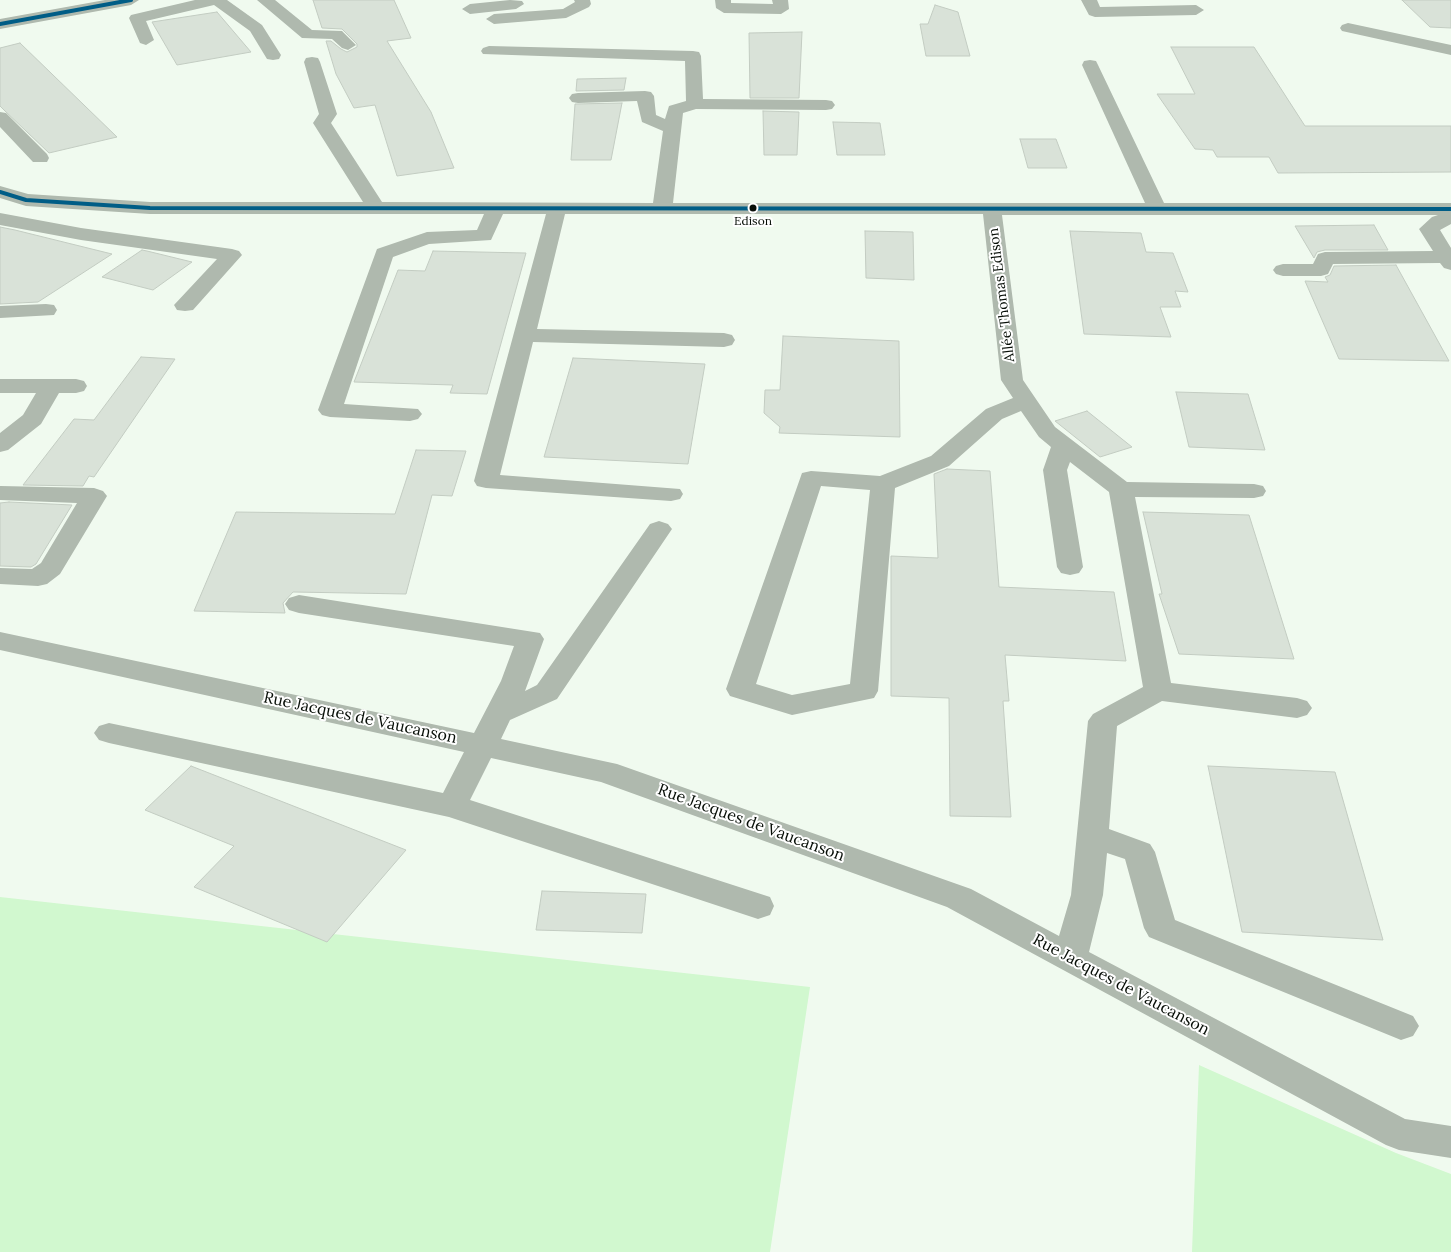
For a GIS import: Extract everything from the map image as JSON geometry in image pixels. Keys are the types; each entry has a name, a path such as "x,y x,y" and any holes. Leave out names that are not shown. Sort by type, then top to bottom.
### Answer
{"street":[{"path":"0,24 131,0"},
{"path":"146,40 137,18 216,0 256,28 273,55"},
{"path":"265,0 308,35 336,34 348,45"},
{"path":"470,9 548,0"},
{"path":"494,19 566,13 583,4 582,0"},
{"path":"723,0 724,8 781,9 780,0"},
{"path":"1089,0 1095,12 1196,10"},
{"path":"1348,28 1451,50"},
{"path":"489,51 693,56 696,104"},
{"path":"312,62 328,114 322,123 376,208"},
{"path":"1090,65 1157,208"},
{"path":"578,98 645,96 648,118 672,128"},
{"path":"662,209 675,110 696,104 826,105"},
{"path":"0,118 40,158"},
{"path":"0,192 26,200 150,208 1451,209"},
{"path":"410,414 330,410 384,253 427,238 484,236 496,208"},
{"path":"557,208 486,481 671,494"},
{"name":"Allée Thomas Edison","path":"992,209 1019,390"},
{"path":"1449,260 1429,229 1439,221 1451,218"},
{"path":"0,219 81,234 232,254 185,305"},
{"path":"1283,270 1321,270 1325,258 1449,260"},
{"path":"0,312 46,310"},
{"path":"524,335 724,340"},
{"path":"0,386 76,386"},
{"path":"0,445 33,418 51,386"},
{"path":"883,484 864,690 792,705 740,689 811,478 883,484 940,462 1019,390 1047,432 1121,489 1254,491"},
{"path":"1064,445 1055,470 1070,567"},
{"path":"1121,489 1158,691"},
{"path":"0,493 94,496 51,568 38,578 0,576"},
{"path":"498,714 547,692 658,529"},
{"path":"299,604 530,638 516,681 481,744 452,806"},
{"name":"Rue Jacques de Vaucanson","path":"0,641 606,772 959,898 1399,1134 1451,1142"},
{"path":"1070,958 1087,895 1103,721 1158,691 1296,708"},
{"path":"109,733 452,806 758,906"},
{"path":"1092,835 1139,852 1161,928 1400,1026"}],"green space":[{"path":"0,897 810,987 770,1252 0,1252"},
{"path":"1199,1065 1396,1153 1451,1174 1451,1252 1192,1252"}],"building":[{"path":"313,0 394,0 411,38 387,41 431,112 454,168 397,176 375,105 354,108 336,74 326,41 331,41 347,52 357,47 357,44 342,29 322,28"},
{"path":"1402,0 1451,0 1451,28 1430,27"},
{"path":"935,5 958,12 970,56 926,56 920,24 928,24"},
{"path":"217,12 251,52 177,65 152,22"},
{"path":"802,32 799,98 750,98 749,33"},
{"path":"20,43 117,137 49,153 5,111 0,106 0,48"},
{"path":"1171,47 1254,47 1305,126 1451,126 1451,172 1278,173 1269,157 1217,157 1213,150 1195,149 1157,94 1195,94"},
{"path":"626,78 624,90 576,91 577,79"},
{"path":"622,103 611,160 571,160 575,104"},
{"path":"763,111 799,112 797,155 764,155"},
{"path":"833,122 880,123 885,155 837,155"},
{"path":"1020,139 1056,139 1067,168 1028,168"},
{"path":"1374,225 1388,250 1325,250 1317,252 1314,258 1295,226"},
{"path":"0,227 112,254 38,302 0,304"},
{"path":"865,231 913,232 914,280 866,278"},
{"path":"1070,231 1141,233 1146,252 1173,253 1188,292 1175,291 1181,307 1160,307 1171,337 1084,334"},
{"path":"142,250 192,262 153,290 102,277"},
{"path":"433,251 526,253 487,394 450,393 453,385 354,382 398,270 425,271"},
{"path":"1396,265 1449,361 1339,359 1305,281 1328,282 1325,277 1330,275 1334,266"},
{"path":"783,336 899,341 900,437 779,433 780,427 764,413 765,390 780,390"},
{"path":"141,357 175,359 94,477 89,476 83,486 23,485 74,419 94,420"},
{"path":"573,358 705,364 688,464 544,457"},
{"path":"1176,392 1248,394 1265,450 1189,447"},
{"path":"1087,411 1132,447 1100,457 1055,421"},
{"path":"416,450 466,451 452,496 432,495 406,594 293,592 283,603 285,613 194,611 236,512 395,514"},
{"path":"947,469 990,471 999,587 1114,592 1126,661 1005,655 1009,701 1003,701 1011,817 950,816 949,698 891,696 891,556 938,558 934,474"},
{"path":"0,503 72,505 36,564 31,567 0,566"},
{"path":"1143,512 1249,515 1294,659 1179,654 1159,594 1162,594"},
{"path":"191,766 406,850 327,942 194,887 234,846 145,810"},
{"path":"1208,766 1335,772 1383,940 1242,932"},
{"path":"542,891 646,894 642,933 536,930"}],"transit line":[{"path":"0,24 131,0"},
{"path":"0,192 26,200 150,208 1451,209"}],"place":[{"name":"Edison","path":"753,208"}]}
